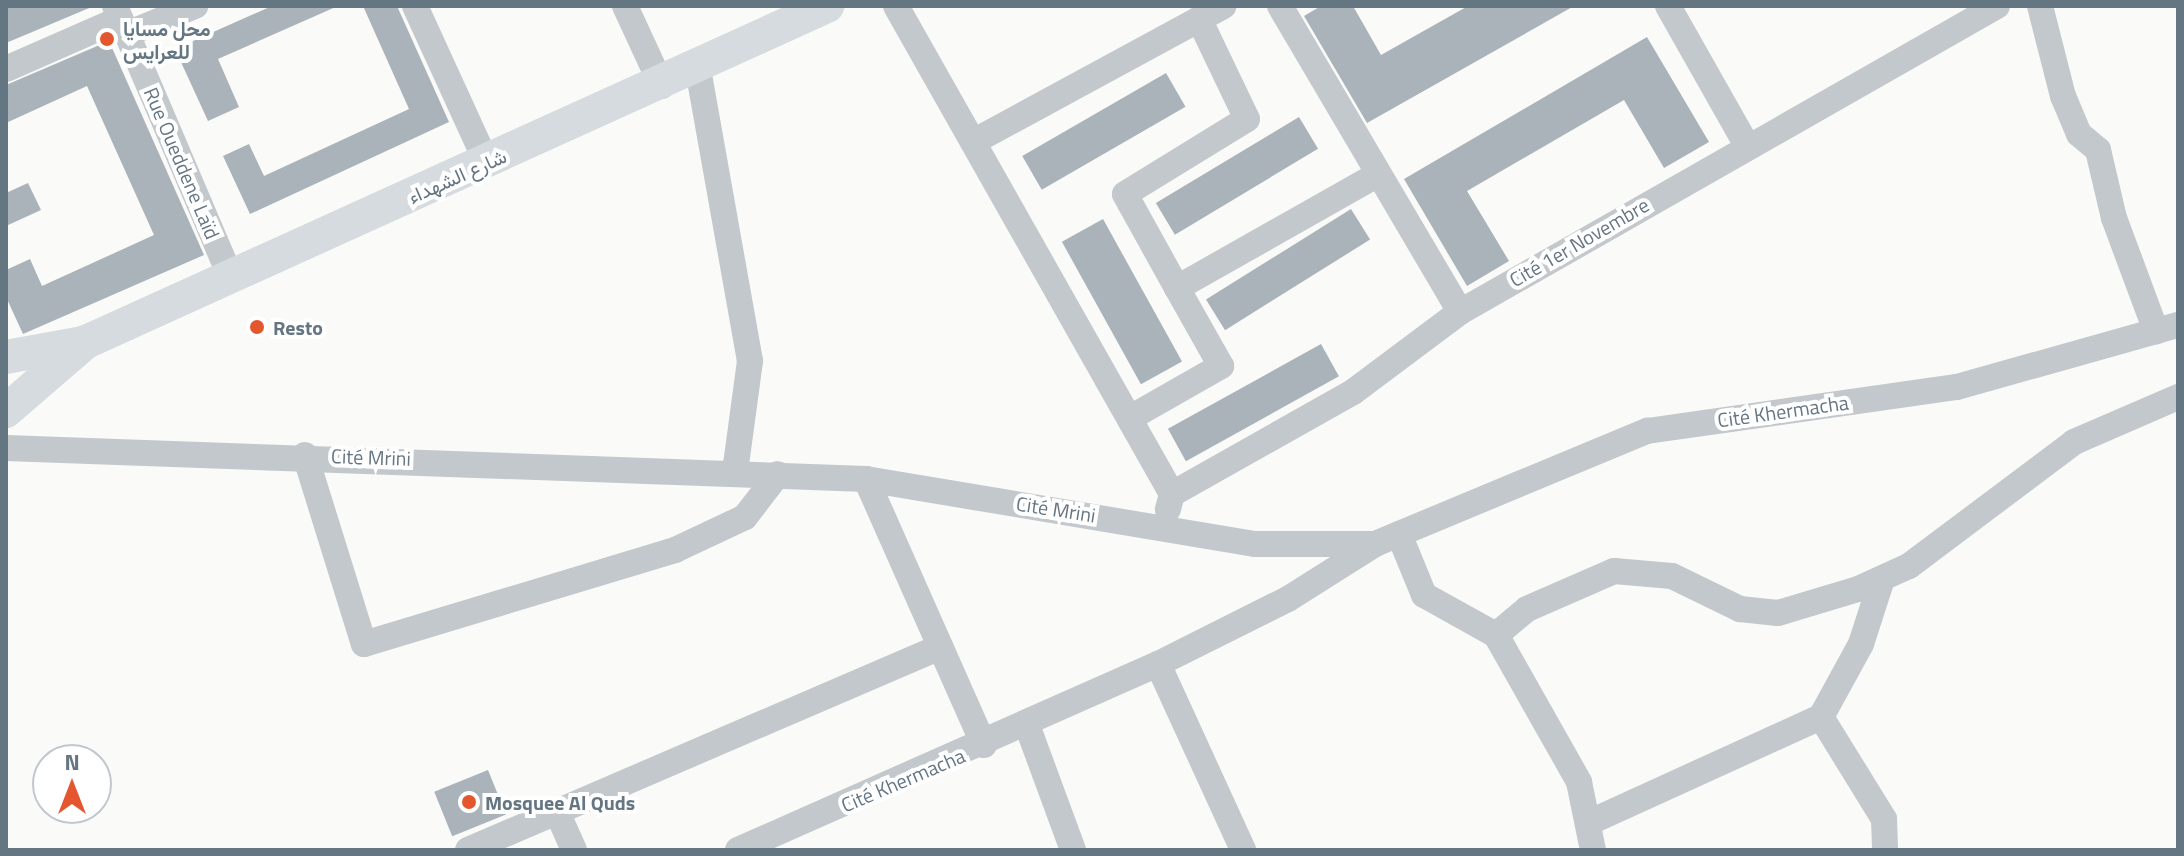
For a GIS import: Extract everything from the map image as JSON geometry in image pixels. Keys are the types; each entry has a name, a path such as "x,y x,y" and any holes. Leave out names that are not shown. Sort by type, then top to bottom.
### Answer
{"main road":[{"name":"شارع الشهداء","path":"86,342 662,86 827,6"},
{"path":"6,357 86,342"},
{"path":"6,411 86,342"}],"street":[{"path":"6,69 120,19 195,6"},
{"path":"415,6 487,163"},
{"path":"896,6 1172,494 1163,527"},
{"path":"973,142 1224,6"},
{"path":"1280,6 1460,312"},
{"path":"1668,6 1746,144"},
{"name":"Cité 1er Novembre","path":"1172,494 1353,392 1460,312 1746,144 1997,6"},
{"path":"2040,6 2063,96 2079,134 2098,150 2114,218 2167,328"},
{"path":"635,12 662,86"},
{"name":"Rue Oueddene Laïd","path":"120,19 230,276"},
{"path":"1130,418 1221,366 1125,194 1247,119 1199,19"},
{"path":"698,69 750,361 735,472"},
{"path":"1177,288 1377,175"},
{"name":"Cité Khermacha","path":"738,850 783,842 1288,599 1387,539 1647,431 1957,387 2167,328"},
{"path":"1496,635 1527,609 1614,571 1672,576 1740,609 1778,613 1882,579 2074,442 2178,397"},
{"name":"Cité Mrini","path":"6,448 305,455 866,479 1255,544 1387,539"},
{"path":"305,455 364,644 675,550 745,517 778,474"},
{"path":"866,479 984,745"},
{"path":"1387,539 1424,595 1496,635 1579,782 1593,850"},
{"path":"1588,823 1821,717 1861,644 1882,579"},
{"path":"468,850 558,814 940,647"},
{"path":"1158,664 1243,850"},
{"path":"1821,717 1884,819 1885,850"},
{"path":"1027,725 1073,850"},
{"path":"558,814 574,850"}],"building":[{"path":"6,6 94,6 6,43"},
{"path":"272,6 338,6 218,59 239,107 208,121 175,49"},
{"path":"363,6 397,6 449,122 250,214 223,156 249,144 264,176 409,109"},
{"path":"1321,6 1353,6 1381,55 1468,6 1574,6 1367,123 1304,16"},
{"path":"1647,37 1709,142 1664,168 1624,100 1467,191 1509,261 1467,286 1404,179"},
{"path":"109,41 204,255 23,334 6,297 6,270 30,259 42,286 154,235 87,86 6,123 6,85"},
{"path":"1166,73 1186,107 1042,190 1022,156"},
{"path":"1299,117 1318,149 1175,235 1156,203"},
{"path":"28,183 41,210 6,226 6,193"},
{"path":"1351,209 1370,240 1225,330 1206,300"},
{"path":"1103,219 1182,362 1141,384 1062,242"},
{"path":"1321,344 1339,376 1186,461 1168,429"},
{"name":"Mosquee Al Quds","path":"488,770 506,815 452,836 434,792"}],"place":[{"name":"محل مسايا للعرايس","path":"107,39"},
{"name":"Resto","path":"257,327"},
{"name":"Mosquee Al Quds","path":"469,802"}]}
